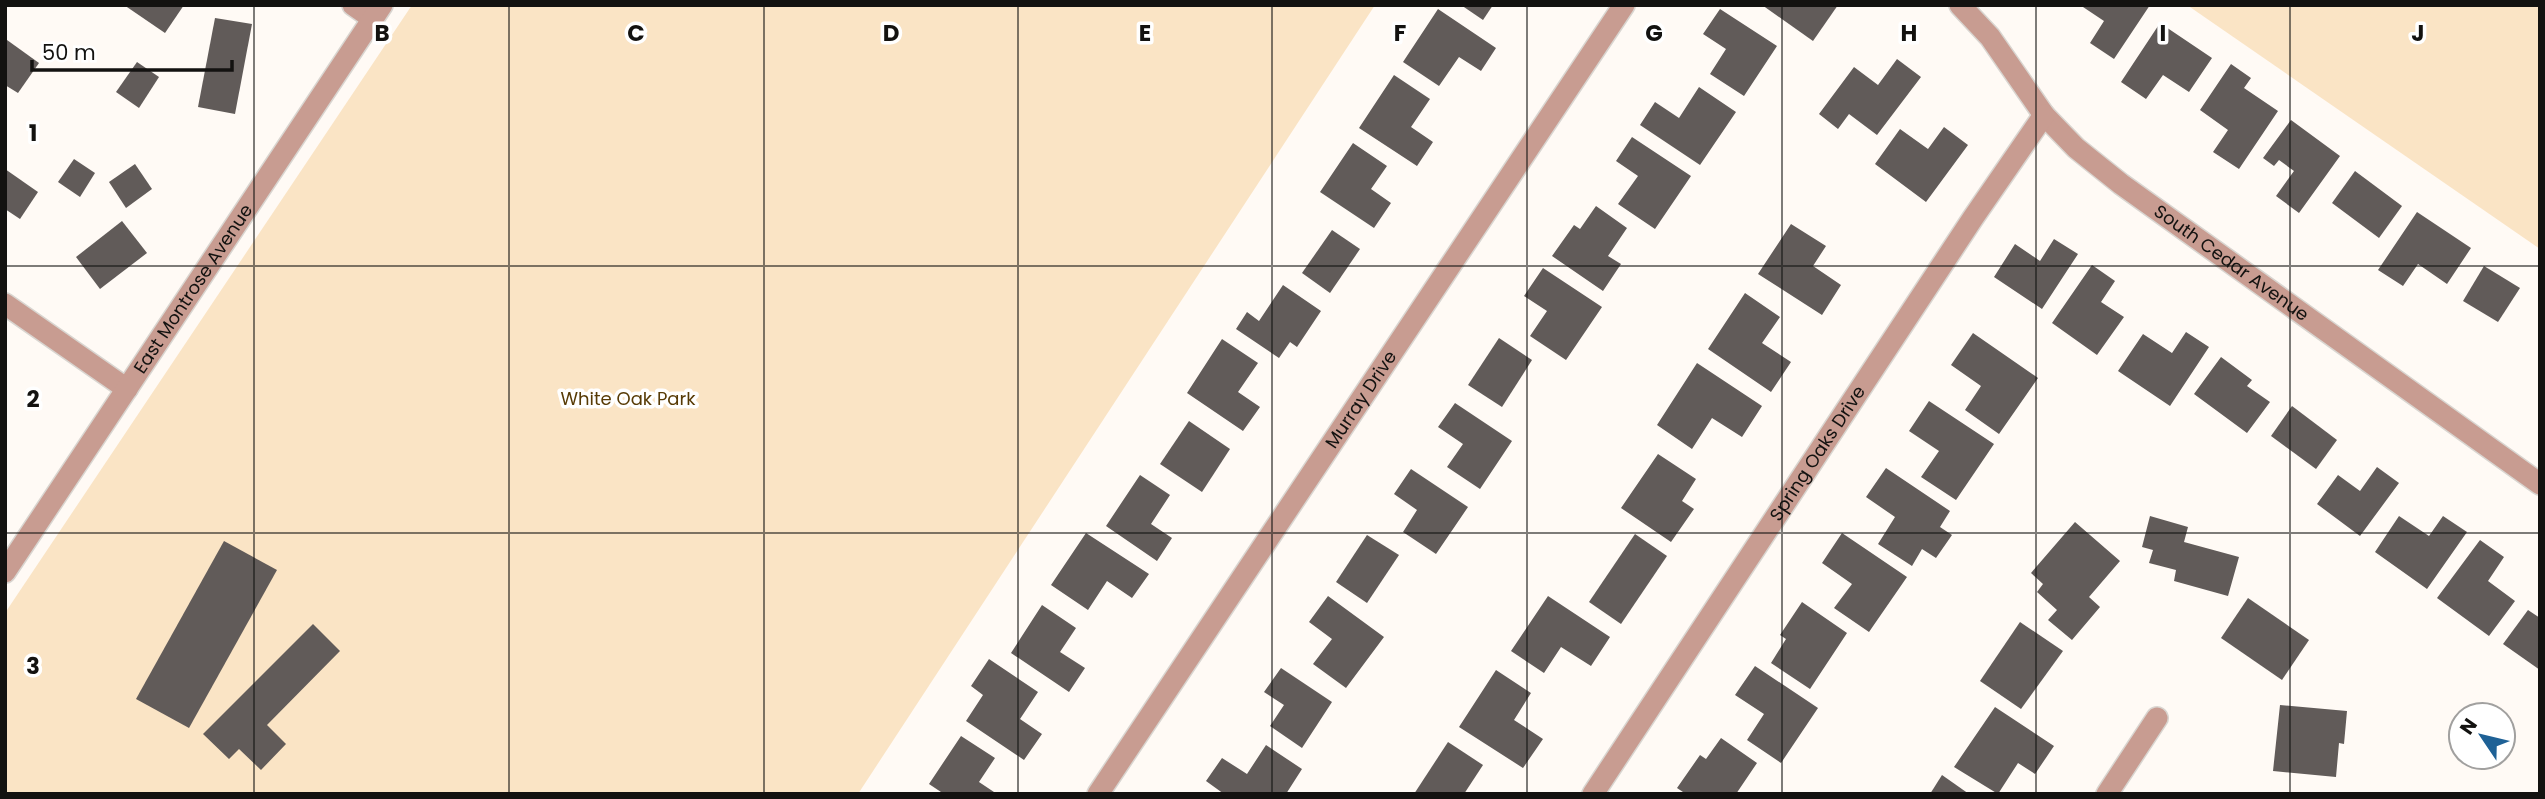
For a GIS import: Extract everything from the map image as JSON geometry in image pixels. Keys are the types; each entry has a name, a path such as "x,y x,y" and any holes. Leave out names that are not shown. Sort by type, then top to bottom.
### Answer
{"street":[{"path":"353,5 377,12"},
{"name":"Murray Drive","path":"1098,794 1624,5"},
{"name":"South Cedar Avenue","path":"1960,5 1990,37 2044,116 2076,148 2121,184 2540,484"},
{"name":"East Montrose Avenue","path":"5,572 377,12"},
{"name":"Spring Oaks Drive","path":"1593,794 1973,218 2044,116"},
{"path":"5,304 127,390"},
{"path":"2107,794 2157,718"}],"green space":[{"name":"White Oak Park","path":"412,5 1375,5 858,794 5,794 5,613"},
{"path":"2187,5 2540,5 2540,249"}],"building":[{"path":"124,5 184,5 165,33"},
{"path":"1461,5 1493,5 1483,20"},
{"path":"1762,5 1838,5 1813,41"},
{"path":"2080,5 2150,5 2114,59 2090,43 2104,21"},
{"path":"1438,9 1496,48 1481,71 1459,57 1439,86 1403,62"},
{"path":"1720,9 1777,46 1744,96 1710,74 1726,49 1703,34"},
{"path":"215,18 252,24 235,114 198,107"},
{"path":"2160,23 2212,58 2189,92 2163,75 2146,99 2121,82"},
{"path":"7,40 39,63 18,93 5,85"},
{"path":"1897,59 1921,77 1877,135 1849,114 1838,129 1819,114 1854,67 1878,85"},
{"path":"137,62 159,77 139,108 116,92"},
{"path":"2231,64 2251,78 2244,88 2278,111 2239,169 2213,152 2228,130 2200,110"},
{"path":"1394,75 1430,99 1411,127 1433,142 1417,166 1359,128"},
{"path":"1699,87 1736,112 1700,165 1640,125 1655,102 1679,118"},
{"path":"2291,120 2340,156 2299,213 2276,196 2294,171 2279,160 2274,166 2263,158"},
{"path":"1944,127 1968,145 1926,202 1875,164 1900,129 1928,149"},
{"path":"1632,137 1691,176 1655,229 1618,204 1638,176 1616,161"},
{"path":"1353,143 1387,166 1371,189 1391,203 1374,228 1320,192"},
{"path":"74,159 95,173 80,197 58,182"},
{"path":"135,164 152,189 126,208 109,182"},
{"path":"5,169 38,192 20,219 5,209"},
{"path":"2355,171 2402,206 2379,238 2332,203"},
{"path":"1596,206 1627,228 1608,256 1621,264 1603,291 1552,256 1574,225 1580,229"},
{"path":"2417,212 2471,248 2447,284 2418,264 2403,286 2378,270"},
{"path":"122,221 147,253 100,289 76,257"},
{"path":"1791,224 1826,246 1813,266 1841,285 1822,315 1758,274"},
{"path":"1332,230 1360,249 1330,293 1302,273"},
{"path":"2054,239 2078,254 2042,309 1994,277 2015,244 2040,261"},
{"path":"2092,265 2115,281 2101,302 2124,317 2097,355 2052,323"},
{"path":"2484,266 2520,288 2498,322 2463,301"},
{"path":"1543,268 1602,307 1566,360 1530,336 1547,311 1524,296"},
{"path":"1283,285 1321,311 1297,347 1290,342 1279,358 1236,329 1247,312 1259,321"},
{"path":"1745,293 1780,317 1762,343 1791,362 1771,392 1708,349"},
{"path":"2186,332 2209,347 2170,406 2118,371 2143,334 2172,353"},
{"path":"1973,333 2038,378 1999,434 1965,410 1981,386 1951,365"},
{"path":"1499,338 1532,360 1502,407 1468,385"},
{"path":"1222,339 1258,363 1238,392 1260,407 1243,431 1187,393"},
{"path":"2221,357 2252,380 2247,386 2270,402 2247,433 2194,394"},
{"path":"1697,363 1762,406 1742,437 1712,418 1692,449 1657,425"},
{"path":"1929,401 1994,444 1956,500 1921,477 1939,451 1909,431"},
{"path":"1455,403 1512,441 1480,489 1447,467 1463,444 1438,427"},
{"path":"2292,406 2337,440 2316,469 2271,436"},
{"path":"1189,421 1230,449 1202,492 1160,464"},
{"path":"1658,454 1696,479 1682,501 1694,509 1671,542 1621,508"},
{"path":"2377,467 2399,483 2360,536 2317,504 2338,475 2360,491"},
{"path":"1886,468 1950,511 1940,527 1952,535 1936,558 1922,549 1912,566 1878,544 1895,517 1866,497"},
{"path":"1411,469 1468,507 1436,554 1403,532 1417,510 1394,494"},
{"path":"1140,475 1170,495 1151,524 1172,538 1157,561 1106,526"},
{"path":"2150,516 2188,527 2184,542 2239,557 2228,596 2174,581 2176,570 2149,563 2153,550 2142,547"},
{"path":"2399,516 2429,536 2443,516 2467,532 2427,589 2375,552"},
{"path":"2075,522 2120,561 2089,597 2100,607 2072,640 2048,620 2057,610 2037,592 2043,584 2031,573"},
{"path":"1086,533 1149,574 1132,598 1107,581 1088,610 1051,585"},
{"path":"1842,533 1907,577 1869,632 1834,608 1852,584 1822,563"},
{"path":"1635,534 1667,556 1621,624 1589,602"},
{"path":"1367,535 1399,555 1367,603 1336,582"},
{"path":"2480,540 2504,557 2488,581 2515,601 2489,636 2437,598"},
{"path":"224,541 277,570 189,728 136,699"},
{"path":"1328,596 1384,637 1346,688 1313,664 1332,639 1309,622"},
{"path":"1548,596 1610,637 1591,666 1561,647 1544,673 1511,651"},
{"path":"2248,598 2309,640 2282,680 2221,638"},
{"path":"1802,602 1847,633 1810,689 1771,663 1786,639 1780,635"},
{"path":"1042,605 1076,628 1060,652 1085,668 1069,692 1011,653"},
{"path":"2528,610 2540,618 2540,670 2503,644"},
{"path":"2020,622 2063,651 2021,709 1980,681"},
{"path":"313,624 340,651 267,725 286,744 261,770 239,749 229,759 203,734"},
{"path":"989,659 1038,692 1020,719 1042,734 1024,760 966,721 983,695 971,686"},
{"path":"1755,666 1818,708 1781,763 1747,740 1764,714 1735,695"},
{"path":"1281,668 1332,702 1302,748 1270,726 1284,705 1264,692"},
{"path":"1496,670 1531,693 1514,720 1543,739 1523,768 1459,727"},
{"path":"2280,705 2347,711 2344,744 2339,743 2336,777 2273,771"},
{"path":"1995,707 2054,746 2035,774 2018,763 1998,794 1954,767"},
{"path":"961,736 995,758 979,782 997,794 944,794 929,784"},
{"path":"1721,738 1757,763 1736,794 1686,794 1677,788 1700,755 1706,759"},
{"path":"1448,742 1483,765 1464,794 1414,794"},
{"path":"1266,745 1302,769 1286,794 1224,794 1206,781 1222,758 1247,774"},
{"path":"1942,775 1969,794 1930,794"}]}
